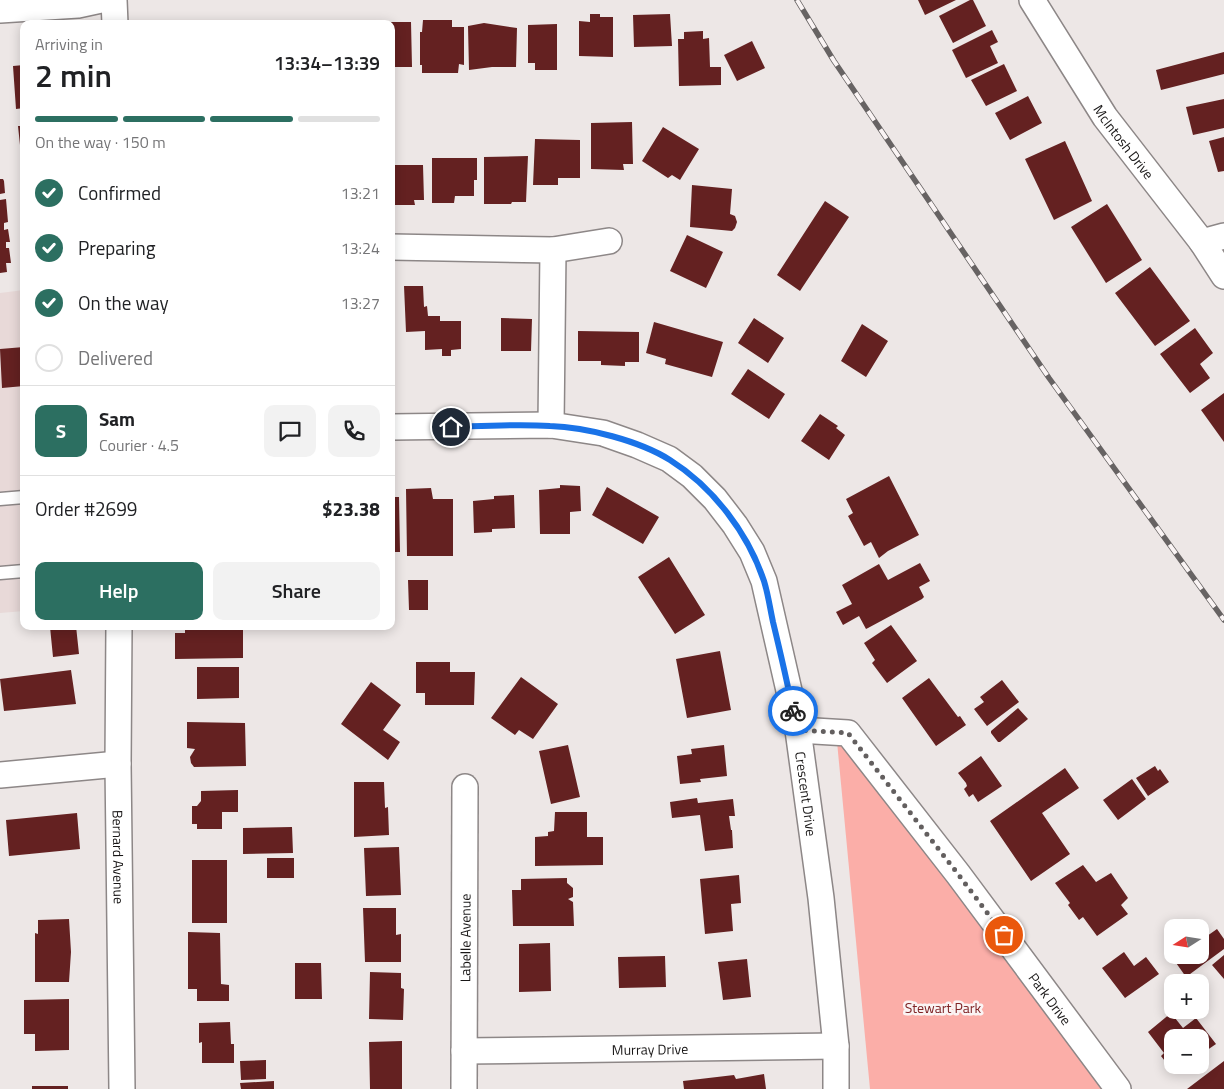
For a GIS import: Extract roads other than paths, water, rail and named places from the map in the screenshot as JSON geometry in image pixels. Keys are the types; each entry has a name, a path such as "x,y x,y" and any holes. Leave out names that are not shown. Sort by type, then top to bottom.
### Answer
{"street":[{"path":"0,10 78,5 101,0"},
{"path":"114,0 115,20"},
{"name":"McIntosh Drive","path":"1032,0 1105,117 1213,239 1224,276"},
{"path":"395,247 553,250 609,241"},
{"path":"551,426 553,250"},
{"name":"Crescent Drive","path":"395,427 551,426 603,433 669,459 692,476 716,499 736,524 752,552 764,582 798,730 821,898 836,1046 836,1089"},
{"name":"Bernard Avenue","path":"119,630 118,764 122,1089"},
{"name":"Park Drive","path":"798,730 848,733 958,874 1118,1089"},
{"path":"0,774 118,764"},
{"name":"Labelle Avenue","path":"464,1089 465,787"},
{"name":"Murray Drive","path":"464,1051 836,1046"}],"lane":[{"path":"0,499 20,497"},
{"path":"0,573 20,571"}],"railway":[{"path":"797,0 834,61 1049,378 1224,620"}],"park label":[{"name":"Stewart Park","path":"943,1007"}]}
